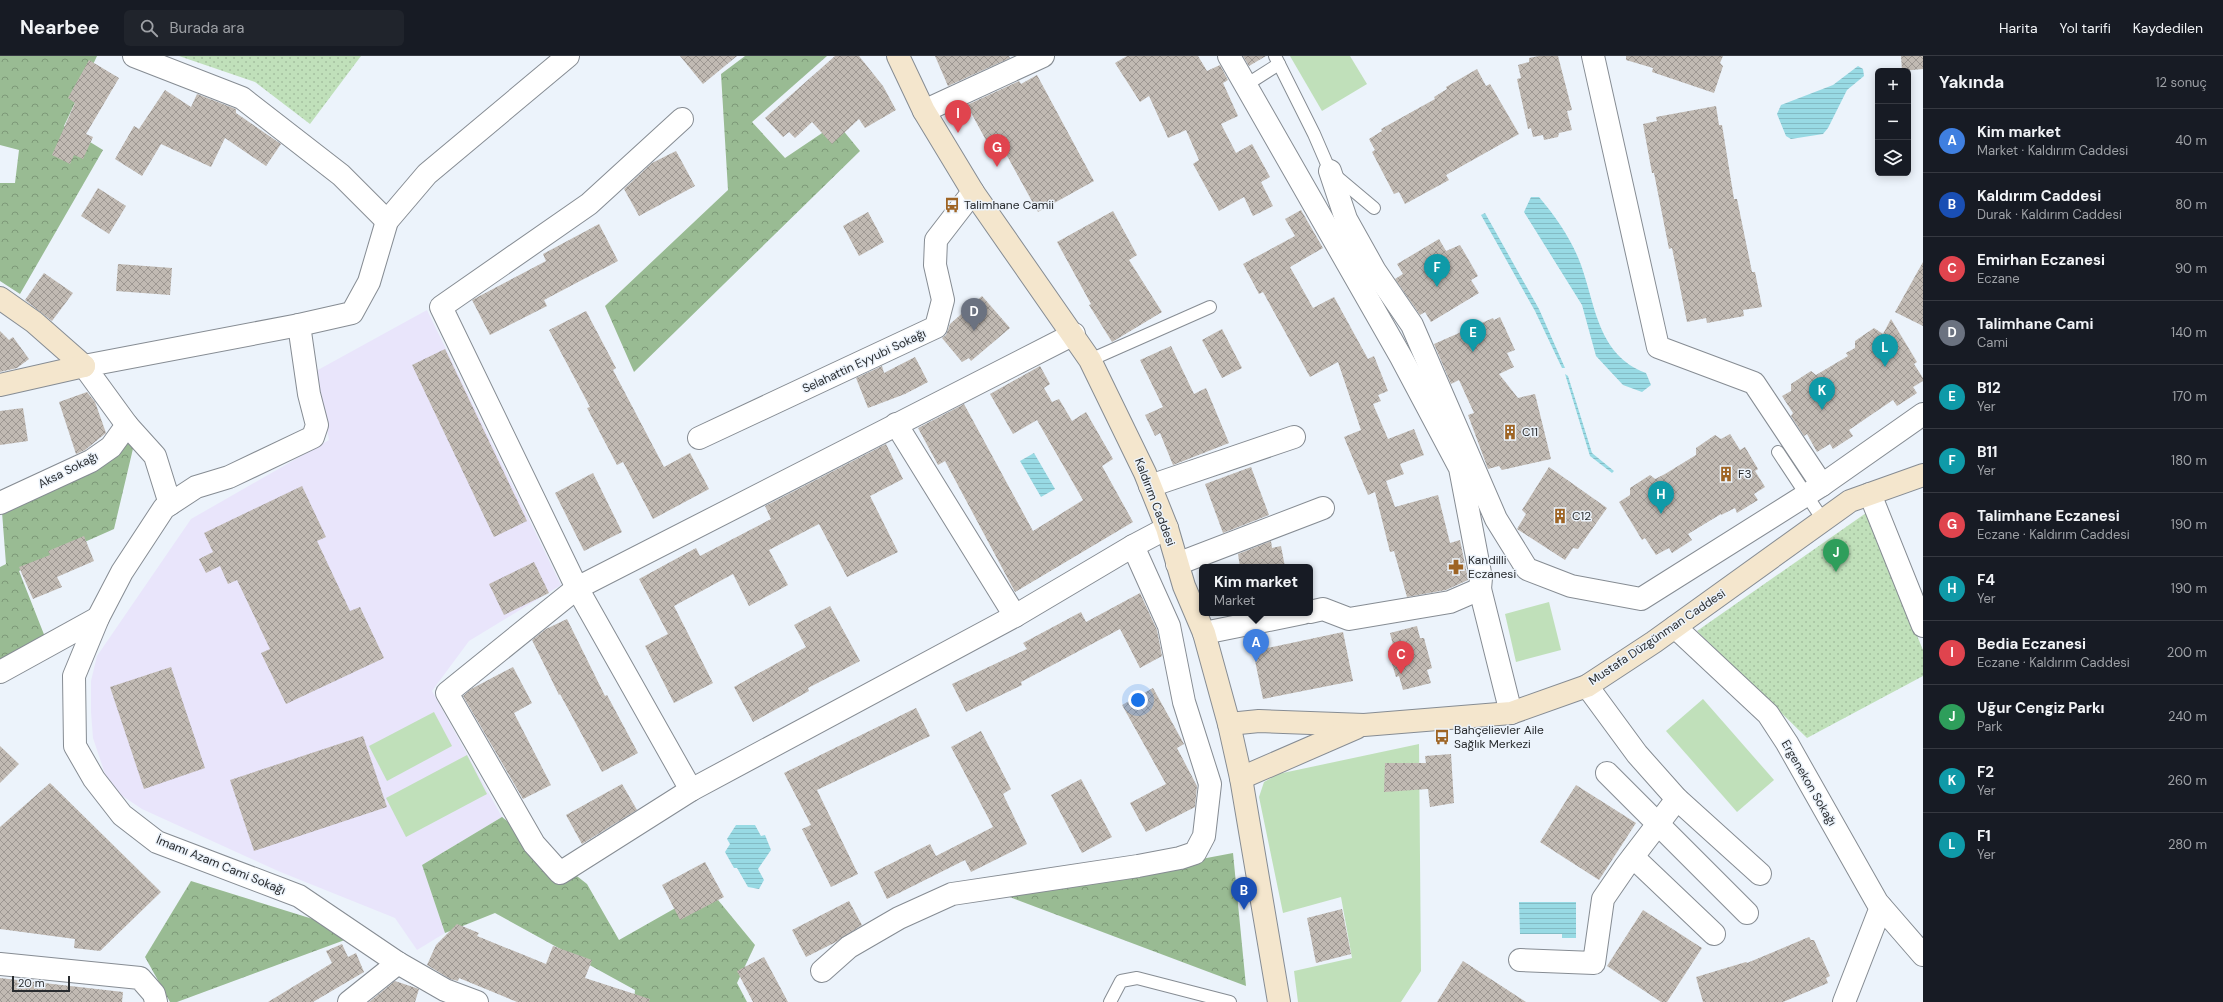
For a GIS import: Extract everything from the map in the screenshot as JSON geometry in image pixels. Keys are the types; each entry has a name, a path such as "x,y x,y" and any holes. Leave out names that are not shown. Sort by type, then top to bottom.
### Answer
{"street":[{"path":"134,56 242,98 340,174 387,221"},
{"path":"0,385 84,366 299,326 352,313 369,282 387,221 427,174 568,56"},
{"name":"Kaldırım Caddesi","path":"898,56 924,111 973,192 1074,334 1090,360 1150,486 1167,528 1184,586 1204,633 1229,724 1241,778 1279,1002"},
{"path":"924,111 1042,56"},
{"path":"1229,56 1401,357 1460,468 1480,578 1480,589 1510,713"},
{"path":"1593,56 1658,347 1754,383 1814,490"},
{"path":"682,119 588,204 441,307 577,588 691,790"},
{"path":"1330,172 1346,219 1375,271 1412,325 1496,519 1527,568 1571,586 1641,599 1814,490 1923,414"},
{"name":"Selahattin Eyyubi Sokağı","path":"700,438 936,326 943,300 936,265 936,240 973,192"},
{"path":"0,298 34,322 84,366 127,425 155,456 170,504"},
{"name":"İmamı Azam Cami Sokağı","path":"299,326 309,394 317,425 313,438 229,477 196,487 164,508 122,572 98,618 74,676 75,746 94,779 122,815 157,842 300,896 398,963 442,996 477,1002"},
{"path":"1074,334 577,588 447,693 534,844 560,873 691,790 1015,616 1132,546 1167,528"},
{"path":"896,424 1015,616"},
{"name":"Aksa Sokağı","path":"0,503 91,461 111,447 127,425"},
{"path":"1150,486 1294,437"},
{"name":"Mustafa Düzgünman Caddesi","path":"1229,724 1260,721 1364,725 1510,713 1587,686 1675,627 1850,501 1923,475"},
{"path":"1870,494 1923,626"},
{"path":"1177,564 1323,508"},
{"path":"822,972 855,944 898,918 952,894 1138,866 1180,858 1195,853 1204,836 1210,784 1184,702 1169,626 1132,546"},
{"path":"1313,611 1323,609 1348,619 1450,602 1480,589"},
{"path":"1204,633 1288,616"},
{"path":"0,672 98,618"},
{"name":"Ergenekon Sokağı","path":"1675,627 1768,714 1881,907 1923,955"},
{"path":"1587,686 1637,754 1677,799 1760,874"},
{"name":"Mustafa Düzgünman Caddesi","path":"1241,778 1296,752 1364,725"},
{"path":"1607,773 1747,913"},
{"path":"1520,960 1594,963 1603,899 1632,857 1677,799"},
{"path":"1632,857 1714,934"},
{"path":"1844,1002 1881,907"},
{"path":"349,1002 398,963"},
{"path":"0,964 140,978 154,994 156,1002"}],"lane":[{"path":"1246,85 1277,60 1314,134 1330,172 1374,208"},
{"path":"1090,360 1210,307"},
{"path":"1778,452 1814,490 1823,520"},
{"path":"1110,1002 1120,981 1137,978 1230,1002"}],"shaded area":[{"path":"427,310 561,585 469,641 432,691 502,817 422,865 445,933 417,950 395,918 278,871 142,809 118,793 105,774 93,738 91,681 97,656 191,519 329,440 316,371"}],"green space":[{"path":"0,56 97,56 64,126 103,150 20,294 0,281 0,183 15,183 19,150 0,145"},
{"path":"179,56 361,56 310,124 255,82"},
{"path":"745,56 827,56 752,122 785,158 837,123 860,151 634,372 605,306 728,190 721,74"},
{"path":"1290,56 1350,56 1367,84 1322,111"},
{"path":"136,436 114,529 19,571 45,637 0,659 0,567 6,564 1,499"},
{"path":"1866,513 1923,650 1923,676 1807,738 1697,631"},
{"path":"1549,602 1561,650 1516,662 1505,614"},
{"path":"1703,699 1774,780 1737,812 1666,731"},
{"path":"434,712 452,746 387,781 369,746"},
{"path":"1419,744 1421,971 1401,1002 1298,1002 1294,971 1352,958 1341,897 1283,913 1259,797 1264,782 1278,774"},
{"path":"467,755 487,794 406,837 386,798"},
{"path":"502,817 587,884 619,940 709,889 755,945 737,983 747,1002 634,1002 635,990 495,913 445,933 422,865"},
{"path":"1233,853 1246,986 1007,896"},
{"path":"191,881 361,934 177,1002 170,1002 145,957"}],"water":[{"path":"1858,66 1863,69 1864,76 1847,90 1828,128 1823,134 1791,139 1786,136 1777,114 1781,105 1833,85"},
{"path":"1531,197 1539,197 1557,221 1573,247 1581,265 1601,328 1608,342 1630,365 1646,373 1651,385 1642,392 1623,385 1596,356 1582,305 1524,212"},
{"path":"1485,213 1539,309 1565,368 1562,368 1535,311 1481,215"},
{"path":"1565,374 1568,376 1592,453 1614,471 1612,473 1590,456"},
{"path":"1034,453 1055,489 1041,497 1020,461"},
{"path":"736,825 755,825 761,836 765,835 771,850 758,869 764,880 759,889 748,887 737,868 734,868 725,852 730,844 727,839"},
{"path":"1519,902 1576,902 1576,938 1562,938 1562,934 1520,934"}],"building":[{"path":"680,56 737,56 703,84"},
{"path":"835,56 859,56 883,86 896,110 865,128 859,119 832,144 812,122 795,138 789,132 783,137 765,118"},
{"path":"935,56 1009,56 1010,58 948,86"},
{"path":"1127,56 1198,56 1207,71 1220,65 1228,80 1223,83 1238,116 1221,124 1236,153 1252,144 1270,177 1261,182 1273,206 1253,216 1244,197 1219,211 1193,164 1199,160 1186,130 1168,138 1149,96 1140,102 1115,63"},
{"path":"1243,56 1266,56 1249,66"},
{"path":"1539,56 1558,56 1572,110 1567,111 1572,130 1559,133 1558,137 1544,140 1543,135 1533,137 1531,128 1528,129 1517,79 1521,78 1518,65 1529,62 1529,58"},
{"path":"1626,56 1723,56 1720,63 1723,66 1714,93 1652,72 1653,68 1626,60"},
{"path":"1901,56 1923,56 1923,69 1911,70 1911,68 1902,68"},
{"path":"89,60 119,78 86,134 93,137 83,159 74,155 70,164 52,155 75,103 68,98"},
{"path":"1477,69 1486,86 1490,84 1519,134 1446,175 1449,180 1405,204 1399,192 1394,194 1372,152 1375,150 1369,139 1382,131 1381,129 1435,99 1434,97 1447,89 1446,87"},
{"path":"1037,75 1094,181 1038,212 1006,154 996,159 967,105 1019,81 1021,84"},
{"path":"165,90 191,107 197,94 236,109 236,113 281,144 266,166 225,138 211,167 161,144 142,176 115,159 134,126 139,129"},
{"path":"1716,106 1719,125 1722,125 1734,199 1737,199 1752,272 1755,272 1762,307 1743,310 1744,316 1707,323 1706,318 1687,322 1672,248 1669,249 1654,173 1652,173 1643,124 1657,121 1656,117"},
{"path":"676,151 695,186 639,216 624,189 652,163"},
{"path":"98,188 126,206 109,234 81,216"},
{"path":"1301,210 1323,248 1290,267 1313,308 1334,297 1368,359 1374,356 1388,391 1378,395 1381,401 1373,404 1388,439 1414,429 1424,455 1400,464 1404,474 1386,481 1395,507 1438,495 1450,543 1460,540 1468,580 1446,590 1407,597 1394,551 1390,552 1375,492 1368,495 1344,437 1361,430 1338,362 1310,377 1263,292 1259,294 1243,264 1295,236 1285,219"},
{"path":"1113,211 1137,255 1129,260 1162,312 1112,342 1089,305 1091,304 1057,242"},
{"path":"868,212 884,242 859,256 843,226"},
{"path":"599,224 618,261 544,300 547,306 490,335 472,300 546,261 543,254"},
{"path":"1439,239 1446,251 1460,245 1478,276 1471,280 1479,293 1431,322 1425,312 1420,315 1395,279 1403,274 1397,264"},
{"path":"1923,262 1923,326 1895,312"},
{"path":"118,264 172,268 170,295 116,291"},
{"path":"44,273 73,293 52,321 25,300"},
{"path":"982,296 1010,328 971,361 969,358 962,362 942,338 946,335 950,324"},
{"path":"586,311 616,368 613,370 664,467 690,453 709,489 653,519 623,462 617,465 587,408 590,407 549,330"},
{"path":"1500,317 1515,350 1507,353 1514,367 1499,374 1518,398 1535,394 1551,459 1502,470 1499,466 1488,469 1468,415 1474,413 1459,380 1451,384 1434,344 1493,318 1494,320"},
{"path":"1891,319 1917,362 1914,364 1923,378 1923,381 1913,387 1917,393 1897,406 1893,400 1849,430 1853,436 1833,449 1830,444 1817,452 1807,434 1804,436 1791,416 1793,413 1782,396 1791,391 1791,384 1811,371 1816,375 1848,356 1846,353 1855,348 1855,341 1874,328 1883,334"},
{"path":"1222,329 1242,368 1222,378 1202,340"},
{"path":"0,331 9,340 13,337 29,359 17,368 0,372"},
{"path":"1171,346 1194,394 1206,388 1229,443 1173,465 1160,433 1155,436 1145,415 1163,407 1140,360"},
{"path":"445,349 527,521 494,537 412,365"},
{"path":"915,357 928,382 905,394 868,408 856,378 882,366 884,373"},
{"path":"1040,366 1050,384 1044,388 1052,402 1059,399 1072,421 1086,412 1113,459 1102,466 1133,522 1015,592 945,461 938,465 918,428 964,404 1033,531 1083,500 1037,420 1013,434 990,394"},
{"path":"87,392 95,402 106,433 85,450 76,454 59,402"},
{"path":"23,408 28,441 0,445 0,411"},
{"path":"1730,434 1740,450 1745,447 1758,469 1755,471 1765,487 1754,494 1758,500 1737,513 1735,508 1721,514 1688,534 1692,540 1672,553 1669,548 1656,555 1645,538 1642,540 1619,502 1630,495 1630,488 1650,475 1655,479 1696,455 1696,448 1715,435 1721,439"},
{"path":"886,444 903,479 870,496 898,552 847,577 819,524 769,550 788,585 749,606 733,574 674,606 713,683 674,703 645,646 668,634 639,579 696,548 700,556 771,519 765,506"},
{"path":"1251,467 1269,515 1223,533 1205,484"},
{"name":"C12","path":"1549,467 1607,508 1578,549 1573,548 1565,560 1517,529 1526,514 1522,510"},
{"path":"593,473 622,532 584,551 555,493"},
{"path":"302,486 326,537 317,541 350,611 360,607 384,658 286,704 261,653 270,649 237,580 228,584 220,566 206,573 199,559 213,552 204,533"},
{"path":"84,536 94,561 57,577 62,587 33,599 19,567 50,555 48,551"},
{"path":"1271,541 1272,548 1281,546 1284,564 1240,564 1238,554"},
{"path":"534,562 549,593 504,615 489,584"},
{"path":"1140,593 1157,630 1162,656 1140,668 1120,629 1021,682 1022,685 966,712 952,684 1027,649 1023,643 1081,612 1086,622"},
{"path":"830,606 860,661 808,688 809,691 753,722 734,687 806,647 794,625"},
{"path":"567,619 605,696 607,695 638,753 602,772 560,694 559,695 532,640 546,629"},
{"path":"1417,626 1420,638 1424,638 1432,668 1427,670 1431,683 1403,690 1399,676 1396,677 1388,651 1394,649 1390,633"},
{"path":"1343,632 1353,681 1263,699 1253,651"},
{"path":"171,667 205,768 144,789 110,687"},
{"path":"513,667 532,703 514,713 551,785 523,799 463,696 471,689"},
{"path":"1153,688 1184,744 1177,748 1197,786 1195,807 1146,832 1130,803 1166,784 1122,705"},
{"path":"916,708 930,736 817,790 858,874 831,887 802,829 811,825 784,773"},
{"path":"981,731 1011,789 1003,794 1027,844 971,872 965,860 887,899 874,872 930,844 936,856 993,827 951,747"},
{"path":"363,736 387,807 254,851 230,780"},
{"path":"0,746 19,764 0,783"},
{"path":"1451,754 1454,803 1430,807 1428,789 1384,792 1385,763 1426,763 1425,756"},
{"path":"1081,779 1112,837 1082,853 1051,795"},
{"path":"50,783 161,892 100,951 74,948 75,939 0,929 0,827"},
{"path":"622,784 637,810 582,844 566,815"},
{"path":"1576,785 1636,823 1599,880 1540,842"},
{"path":"705,862 724,897 680,920 662,885"},
{"path":"849,901 862,925 836,942 806,957 792,930"},
{"path":"1342,909 1351,954 1316,963 1307,918"},
{"path":"1643,910 1702,948 1667,1002 1661,1002 1607,966"},
{"path":"457,924 479,933 477,936 546,964 553,946 592,960 585,978 650,999 649,1002 517,1002 459,978 458,981 450,979 427,965 436,945"},
{"path":"1809,937 1811,940 1814,940 1830,976 1826,978 1828,983 1783,1002 1703,1002 1696,977 1746,962 1747,963"},
{"path":"342,944 348,957 356,953 364,972 313,1002 268,1002 332,963 326,951"},
{"path":"764,957 788,1002 753,1002 737,971"},
{"path":"1463,961 1526,1002 1437,1002"},
{"path":"0,978 123,992 122,1002 0,1002"},
{"path":"395,981 419,989 415,1002 369,1002"}],"place":[{"name":"Bedia Eczanesi","path":"958,133"},
{"name":"Talimhane Eczanesi","path":"997,167"},
{"name":"Talimhane Camii","path":"952,205"},
{"name":"B11","path":"1437,287"},
{"name":"Talimhane Cami","path":"974,331"},
{"name":"B12","path":"1473,352"},
{"name":"F1","path":"1885,367"},
{"name":"F2","path":"1822,410"},
{"name":"C11","path":"1510,432"},
{"name":"F3","path":"1726,474"},
{"name":"F4","path":"1661,514"},
{"name":"C12","path":"1560,516"},
{"name":"Kandilli Eczanesi","path":"1456,567"},
{"name":"Uğur Cengiz Parkı","path":"1836,572"},
{"name":"Kim market","path":"1256,662"},
{"name":"Emirhan Eczanesi","path":"1401,674"},
{"name":"Bahçelievler Aile Sağlık Merkezi","path":"1442,737"},
{"name":"Kaldırım Caddesi","path":"1244,910"}]}
